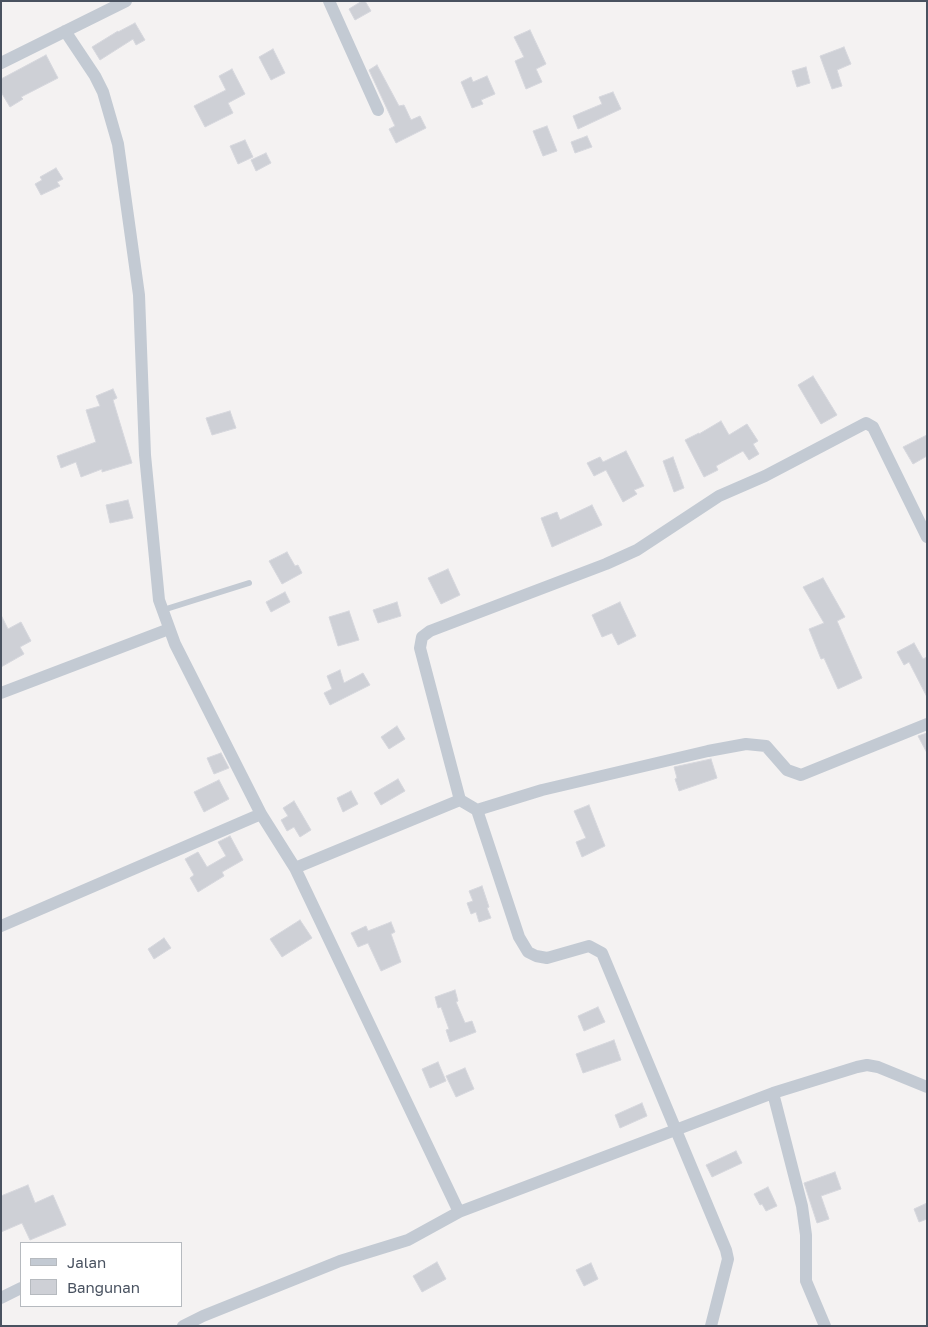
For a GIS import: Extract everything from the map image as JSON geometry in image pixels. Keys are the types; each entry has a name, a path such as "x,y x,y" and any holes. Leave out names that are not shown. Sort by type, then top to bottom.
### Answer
{"street":[{"path":"1,63 126,1"},
{"path":"330,1 378,110"},
{"path":"65,31 103,92 118,144 139,295 145,455 158,591 174,644 261,814 295,868 459,1212"},
{"path":"711,1326 728,1259 677,1130 602,953 588,946 547,958 536,956 528,952 519,937 477,810 460,800 420,648 422,637 430,631 606,564 637,550 719,496 766,476 866,423 873,427 927,537"},
{"path":"1,693 169,629"},
{"path":"477,810 542,790 708,751 746,744 766,746 787,770 801,775 927,724"},
{"path":"295,868 460,800"},
{"path":"1,926 261,814"},
{"path":"183,1326 203,1316 340,1261 408,1240 459,1212 773,1093 868,1065 878,1067 927,1087"},
{"path":"773,1093 802,1206 806,1235 806,1281 825,1326"},
{"path":"1,1298 20,1288"}],"lane":[{"path":"163,610 249,583"}],"building":[{"path":"365,1 371,11 355,20 349,9"},
{"path":"135,23 145,40 136,45 133,39 100,60 92,47"},
{"path":"530,30 546,64 536,69 542,82 526,89 515,61 524,57 514,37"},
{"path":"844,47 851,64 837,70 842,86 832,89 820,56"},
{"path":"273,49 285,73 271,80 259,57"},
{"path":"46,55 58,78 21,97 23,99 10,107 1,92 1,79"},
{"path":"377,65 399,106 404,105 411,120 420,116 426,128 396,143 389,129 395,126 369,70"},
{"path":"806,67 810,83 797,87 792,71"},
{"path":"232,69 245,94 228,103 233,113 205,127 194,106 226,90 219,76"},
{"path":"487,76 495,94 481,100 483,104 472,108 461,82 471,77 473,82"},
{"path":"613,92 621,109 578,129 573,116 602,104 599,97"},
{"path":"547,126 557,151 543,156 533,131"},
{"path":"587,136 592,147 575,153 571,142"},
{"path":"245,140 253,157 238,164 230,146"},
{"path":"266,153 271,163 256,171 251,160"},
{"path":"56,168 63,179 57,182 60,186 41,195 35,184 42,180 40,177"},
{"path":"813,376 837,415 821,424 798,385"},
{"path":"113,389 117,398 113,400 132,463 102,472 102,469 81,477 76,462 61,468 57,456 96,442 86,410 100,406 96,396"},
{"path":"230,411 236,428 212,435 206,418"},
{"path":"721,421 729,435 747,424 758,441 753,444 759,454 749,460 743,451 716,466 718,470 704,477 685,440"},
{"path":"927,435 927,456 913,464 903,447"},
{"path":"626,451 644,486 634,490 637,494 623,502 606,470 594,476 587,463 600,457 603,462"},
{"path":"673,457 684,488 674,492 663,461"},
{"path":"128,500 133,518 110,523 106,505"},
{"path":"592,505 602,525 552,547 541,518 557,512 560,520"},
{"path":"287,552 295,566 298,565 302,573 282,584 269,561"},
{"path":"448,569 460,595 441,604 428,578"},
{"path":"823,578 845,617 837,621 862,678 838,689 824,658 821,659 809,629 824,623 803,587"},
{"path":"285,592 290,602 271,612 266,602"},
{"path":"397,602 401,616 378,623 373,610"},
{"path":"620,602 636,636 618,645 612,633 602,637 592,615"},
{"path":"349,611 359,640 338,646 329,617"},
{"path":"1,615 8,629 21,622 31,641 20,647 24,654 1,667"},
{"path":"914,643 923,659 927,657 927,697 909,662 904,665 897,652"},
{"path":"340,670 344,683 363,673 370,685 330,705 324,693 332,689 327,676"},
{"path":"397,726 405,739 389,749 381,737"},
{"path":"927,733 927,753 918,736"},
{"path":"221,753 229,768 214,774 207,758"},
{"path":"711,759 717,778 679,791 674,767"},
{"path":"398,779 405,791 381,805 374,793"},
{"path":"219,780 229,799 204,812 194,792"},
{"path":"351,791 358,804 343,812 337,798"},
{"path":"294,801 311,830 300,837 294,827 287,831 281,820 288,816 283,808"},
{"path":"589,805 605,846 582,857 576,842 586,838 574,811"},
{"path":"230,836 243,860 222,872 224,876 198,892 190,878 194,875 185,859 198,852 207,867 226,856 218,842"},
{"path":"482,886 491,918 479,922 476,912 471,914 467,903 473,901 469,891"},
{"path":"300,920 312,938 282,957 270,939"},
{"path":"391,922 395,932 391,934 401,962 381,971 368,943 358,947 351,933 366,926 368,931"},
{"path":"164,938 171,948 154,959 148,949"},
{"path":"455,990 458,1001 456,1002 465,1023 472,1021 476,1032 450,1042 446,1030 449,1029 441,1007 438,1008 435,997"},
{"path":"598,1007 605,1022 584,1031 578,1016"},
{"path":"614,1040 621,1060 583,1073 576,1054"},
{"path":"438,1062 446,1081 430,1088 422,1069"},
{"path":"465,1068 474,1089 456,1097 446,1076"},
{"path":"642,1103 647,1116 620,1128 615,1115"},
{"path":"736,1151 742,1163 712,1177 706,1165"},
{"path":"835,1172 841,1189 821,1196 829,1219 817,1223 804,1183"},
{"path":"28,1185 35,1203 53,1195 66,1225 30,1240 22,1223 1,1232 1,1196"},
{"path":"768,1187 777,1206 766,1211 754,1194"},
{"path":"927,1203 927,1219 919,1222 914,1209"},
{"path":"437,1262 446,1279 422,1292 413,1276"},
{"path":"591,1263 598,1279 584,1286 576,1270"}]}
